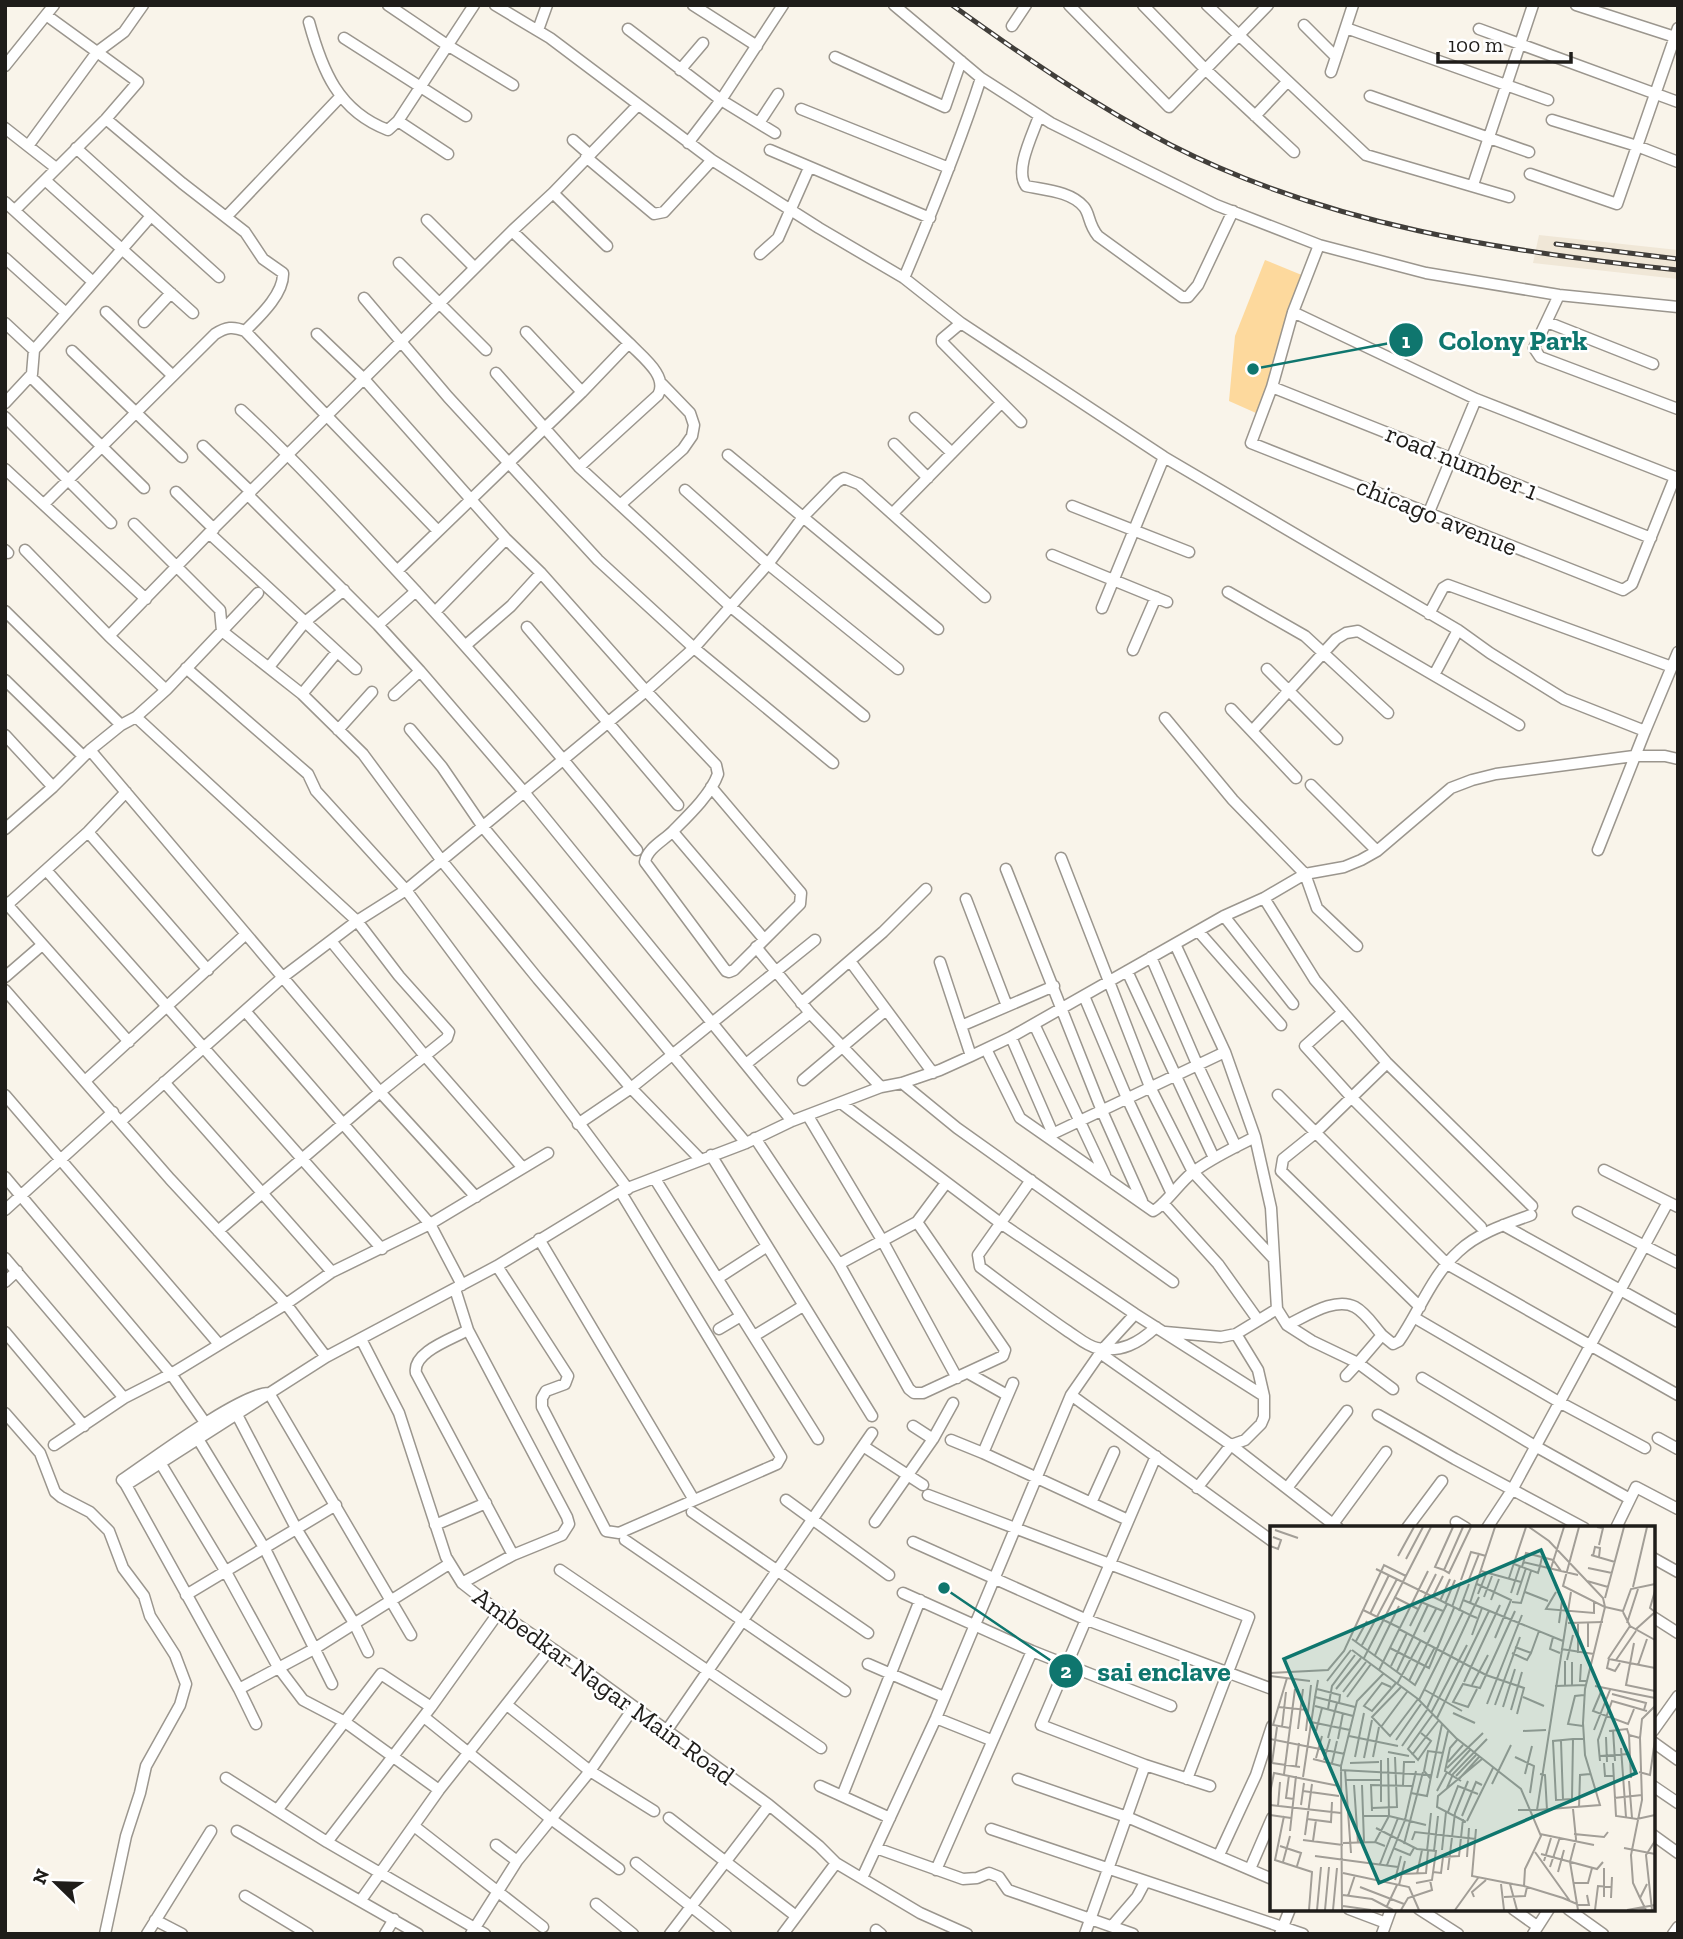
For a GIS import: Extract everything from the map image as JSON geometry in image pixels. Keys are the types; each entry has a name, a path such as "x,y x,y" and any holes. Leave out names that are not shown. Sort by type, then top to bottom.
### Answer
{"street":[{"path":"6,62 54,5"},
{"path":"28,146 97,52 124,32 143,5"},
{"path":"388,5 513,85"},
{"path":"309,22 317,53 328,79 341,96 366,119 391,130 474,5"},
{"path":"495,5 538,30 712,160 904,278 961,323 1164,457 1458,630 1564,699 1645,731"},
{"path":"538,30 547,5"},
{"path":"693,5 757,46"},
{"path":"688,143 721,100 774,23 783,5"},
{"path":"894,5 981,78 1039,116 1156,177 1320,245 1426,273 1559,295 1678,307"},
{"path":"1012,26 1026,5"},
{"path":"1069,5 1169,107 1239,38 1268,5"},
{"path":"1143,5 1206,70 1294,152"},
{"path":"1207,5 1366,155 1509,197"},
{"path":"1331,72 1352,10 1340,5"},
{"path":"1474,185 1533,5"},
{"path":"1530,174 1617,204 1676,34 1576,5"},
{"path":"15,209 106,119 138,82 46,15"},
{"path":"1304,25 1336,57"},
{"path":"1346,28 1548,100"},
{"path":"628,29 721,100 775,133"},
{"path":"1479,29 1678,102"},
{"path":"344,38 466,116"},
{"path":"680,70 703,43"},
{"path":"835,57 945,107 961,61"},
{"path":"904,278 930,218 981,78"},
{"path":"1255,116 1287,82"},
{"path":"759,123 778,94"},
{"path":"227,216 341,96"},
{"path":"1370,96 1529,152"},
{"path":"109,636 638,105"},
{"path":"801,109 949,168"},
{"path":"1039,116 1021,171 1023,183 1077,200 1086,209 1090,227 1098,236 1182,297 1188,297 1198,285 1233,211"},
{"path":"106,119 182,183 227,216 250,237 263,259 281,271 284,277 261,315 245,331"},
{"path":"1552,120 1637,146 1678,162"},
{"path":"398,121 448,154"},
{"path":"5,128 57,168"},
{"path":"573,140 587,156 654,214 664,212 712,160"},
{"path":"76,148 219,277"},
{"path":"769,150 930,218"},
{"path":"760,254 778,238 809,168"},
{"path":"45,180 193,313"},
{"path":"553,193 607,246"},
{"path":"5,202 93,282"},
{"path":"5,403 32,374 33,350 151,216"},
{"path":"427,220 475,268"},
{"path":"512,231 629,343 690,413 694,425 692,436 683,449 620,505"},
{"path":"1272,387 1293,312 1320,245"},
{"path":"5,258 66,313"},
{"path":"399,263 486,350"},
{"path":"144,322 171,293"},
{"path":"1559,295 1534,348 1540,358 1678,409"},
{"path":"364,298 448,397 598,560 695,648 833,763"},
{"path":"106,312 172,375"},
{"path":"1293,312 1476,398 1675,477 1651,538"},
{"path":"1547,322 1653,364"},
{"path":"5,323 33,350"},
{"path":"961,323 942,339 942,342 1021,422"},
{"path":"45,503 172,375 226,327 245,331 438,531"},
{"path":"526,332 582,392"},
{"path":"317,334 364,379 506,539 541,573 716,765 718,774 711,787 673,832 647,854 646,865 726,971 734,970 800,904 801,893 711,787"},
{"path":"397,571 472,501 629,343"},
{"path":"72,351 182,457"},
{"path":"496,373 579,467 731,607 863,716"},
{"path":"35,382 144,488"},
{"path":"579,467 658,395 662,384"},
{"name":"chicago avenue","path":"1272,387 1251,443 1623,590 1632,584 1651,538"},
{"name":"road number 1","path":"1272,387 1651,538"},
{"path":"1429,512 1476,398"},
{"path":"892,513 1001,402"},
{"path":"241,410 289,454 466,645 563,758 637,850"},
{"path":"5,417 111,523"},
{"path":"915,418 952,453"},
{"path":"894,444 928,478"},
{"path":"204,446 420,671 524,792 792,1121"},
{"path":"728,455 938,629"},
{"path":"1102,608 1164,457"},
{"path":"5,469 45,503 146,599"},
{"path":"5,1210 61,1160 164,1082 246,1013 283,977 357,921 406,890 646,691 695,648 768,564 803,517 837,482 844,478 859,484 985,597"},
{"path":"685,490 768,564 898,669"},
{"path":"176,492 211,531 356,669"},
{"path":"1072,506 1189,552"},
{"path":"134,524 220,610 222,631 302,694 363,754 442,861 631,1088 705,1157 766,1247 872,1416"},
{"path":"435,612 506,539"},
{"path":"25,550 166,690"},
{"path":"1052,555 1167,602"},
{"path":"466,645 510,606 541,573"},
{"path":"1429,614 1443,588 1448,586 1672,667"},
{"path":"269,667 305,622 344,590"},
{"path":"378,625 416,591"},
{"path":"1228,592 1287,624 1324,652 1388,713"},
{"path":"6,826 53,787 86,753 121,725 136,717 166,690 258,593"},
{"path":"1133,650 1156,597"},
{"path":"5,611 121,725"},
{"path":"527,627 678,805"},
{"path":"1434,675 1458,630"},
{"path":"1252,731 1336,639 1346,633 1358,631 1519,725"},
{"path":"302,694 337,652"},
{"path":"1598,850 1678,652"},
{"path":"187,668 308,775 316,791 406,890 624,1190 781,1457 777,1464 693,1506 619,1533 606,1531 542,1407 542,1398 546,1391 565,1384 568,1376 498,1266"},
{"path":"1267,669 1336,739"},
{"path":"394,695 420,671"},
{"path":"5,680 126,792 380,1092 475,1197"},
{"path":"338,730 372,692"},
{"path":"1231,709 1296,778"},
{"path":"136,717 357,921 399,976 448,1030 447,1038 218,1230"},
{"path":"1165,718 1233,800 1305,874 1317,908 1357,946"},
{"path":"410,729 442,767 483,827 671,1055 751,1140 839,1264 909,1389 918,1394 1000,1359 1005,1350 917,1222"},
{"path":"5,735 53,787"},
{"path":"256,1724 122,1480 262,1393 269,1394 326,1357 498,1266 624,1190 881,1087 933,1073 1011,1037 1224,916 1264,898 1305,874 1344,867 1377,851 1451,788 1496,774 1634,756 1665,756 1678,759"},
{"path":"1311,785 1377,851"},
{"path":"126,792 88,832 6,903 41,946 129,1042"},
{"path":"88,832 208,970"},
{"path":"673,832 760,943 776,972 801,1003 881,1087"},
{"path":"1061,858 1150,1087 1193,1172 1274,1259"},
{"path":"1006,869 1102,1111 1142,1201"},
{"path":"46,870 382,1249"},
{"path":"801,1003 883,932 926,889"},
{"path":"1264,898 1315,980 1387,1063 1531,1210 1460,1250 1447,1264 1396,1344 1382,1335 1363,1314 1347,1304 1332,1305 1287,1325"},
{"path":"966,899 1007,1006"},
{"path":"1224,916 1293,1004"},
{"path":"1199,932 1281,1025"},
{"path":"85,1081 246,934"},
{"path":"578,1124 631,1088 815,940"},
{"path":"331,941 425,1056 523,1168"},
{"path":"1175,944 1225,1052 1255,1137 1271,1208 1277,1309 1287,1325 1325,1349 1358,1363 1393,1389"},
{"path":"5,977 41,946"},
{"path":"1152,957 1197,1064 1236,1147"},
{"path":"850,961 933,1073"},
{"path":"940,962 971,1056"},
{"path":"1127,971 1214,1158"},
{"path":"961,1026 1054,986"},
{"path":"5,990 285,1304 326,1357"},
{"path":"1084,996 1171,1192"},
{"path":"803,1080 886,1010"},
{"path":"1343,1012 1305,1046 1352,1098 1480,1227"},
{"path":"246,1013 430,1224 458,1287 468,1331 568,1517 569,1524 562,1535 513,1555 462,1583"},
{"path":"746,1064 810,1013"},
{"path":"1034,1024 1107,1178"},
{"path":"1011,1037 1051,1135"},
{"path":"986,1049 1016,1113 1051,1135 1153,1211 1193,1172 1255,1137"},
{"path":"1051,1135 1225,1052"},
{"path":"1387,1063 1314,1134 1283,1159 1281,1171 1417,1313 1559,1402 1645,1448"},
{"path":"164,1082 332,1272"},
{"path":"902,1083 957,1128 1173,1282"},
{"path":"5,1095 218,1343"},
{"path":"1278,1095 1314,1134 1447,1264 1678,1395"},
{"path":"841,1104 999,1222 1135,1314 1264,1396"},
{"path":"808,1116 962,1375 1007,1395"},
{"path":"54,1445 124,1398 171,1374 332,1272 430,1224 548,1153"},
{"path":"1488,1526 1512,1490 1643,1246 1673,1204 1604,1170"},
{"path":"5,1177 171,1374 206,1424"},
{"path":"655,1179 818,1439"},
{"path":"1031,1180 978,1255 979,1267 1231,1445 1335,1526 1386,1452"},
{"path":"839,1264 917,1222 946,1183"},
{"path":"1163,1203 1218,1264 1258,1320"},
{"path":"1578,1212 1678,1263"},
{"path":"1503,1225 1678,1322"},
{"path":"539,1239 693,1506 777,1570 868,1633"},
{"path":"718,1278 766,1247"},
{"path":"5,1258 124,1398"},
{"path":"5,1282 17,1271"},
{"path":"754,1336 803,1306"},
{"path":"1101,1351 1127,1348 1159,1329 1221,1337 1236,1334 1277,1309"},
{"path":"862,1878 936,1718 1071,1395 1101,1351 1135,1314"},
{"path":"719,1329 741,1316"},
{"path":"468,1331 421,1356 415,1367 417,1378 513,1555"},
{"path":"5,1332 84,1426"},
{"path":"1197,1488 1231,1445 1245,1440 1261,1424 1264,1417 1264,1396 1258,1370 1236,1334"},
{"path":"1346,1376 1382,1335"},
{"name":"Ambedkar Nagar Main Road","path":"361,1339 399,1413 435,1525 450,1564 462,1583 769,1805 836,1863 920,1913 960,1933"},
{"path":"1422,1378 1630,1499"},
{"path":"983,1453 1013,1383"},
{"path":"269,1394 411,1635"},
{"path":"1071,1395 1270,1540"},
{"path":"875,1522 933,1439 953,1403"},
{"path":"196,1435 206,1424 235,1411"},
{"path":"235,1411 297,1530 354,1623 368,1652"},
{"path":"1287,1488 1347,1411"},
{"path":"5,1413 40,1453 55,1492 82,1506 109,1531 123,1568 144,1596 150,1616 175,1655 186,1684 180,1705 146,1766 126,1836 105,1934"},
{"path":"1378,1415 1580,1526"},
{"path":"913,1426 933,1439"},
{"path":"667,1730 872,1433"},
{"path":"196,1435 265,1549 332,1684"},
{"path":"1658,1438 1678,1449"},
{"path":"951,1440 1128,1520"},
{"path":"863,1446 925,1490 1015,1528 1249,1617 1186,1779"},
{"path":"1091,1503 1114,1452"},
{"path":"1156,1456 1041,1725 1145,1765 1210,1786"},
{"path":"158,1460 226,1572 278,1667 303,1700 345,1722 439,1790"},
{"path":"1408,1526 1442,1481"},
{"path":"1617,1526 1636,1487 1678,1509"},
{"path":"786,1500 889,1575"},
{"path":"435,1525 486,1503"},
{"path":"186,1595 336,1505"},
{"path":"625,1540 845,1691"},
{"path":"913,1542 1087,1620 1270,1688"},
{"path":"1655,1559 1678,1572"},
{"path":"239,1689 314,1648 450,1564"},
{"path":"560,1570 821,1748"},
{"path":"903,1593 1032,1651 1171,1706"},
{"path":"842,1796 920,1600"},
{"path":"327,1842 424,1717 499,1612"},
{"path":"1655,1618 1678,1633"},
{"path":"360,1899 439,1790 550,1648"},
{"path":"936,1870 1032,1651"},
{"path":"868,1664 944,1698"},
{"path":"278,1810 382,1674 431,1707"},
{"path":"1655,1728 1678,1696"},
{"path":"507,1705 590,1771 654,1811"},
{"path":"473,1931 517,1861 590,1771 634,1707"},
{"path":"424,1717 551,1819 619,1869"},
{"path":"936,1718 991,1740"},
{"path":"1219,1855 1256,1775 1270,1732"},
{"path":"1267,1742 1270,1751"},
{"path":"1655,1743 1678,1760"},
{"path":"1085,1934 1145,1765"},
{"path":"226,1778 473,1931 485,1934"},
{"path":"1018,1779 1127,1817 1270,1878"},
{"path":"820,1786 890,1818"},
{"path":"1655,1787 1678,1803"},
{"path":"670,1934 769,1805"},
{"path":"669,1818 792,1913"},
{"path":"1250,1869 1270,1823"},
{"path":"414,1826 543,1927"},
{"path":"991,1829 1282,1930 1303,1934"},
{"path":"147,1934 211,1831"},
{"path":"237,1831 418,1934"},
{"path":"1655,1836 1678,1853"},
{"path":"496,1845 517,1861"},
{"path":"876,1848 963,1879 977,1878 989,1872 999,1877 1008,1890 1133,1934"},
{"path":"636,1863 726,1934"},
{"path":"783,1934 836,1863"},
{"path":"1112,1926 1137,1897 1145,1882"},
{"path":"245,1896 308,1934"},
{"path":"596,1904 633,1934"},
{"path":"1282,1930 1289,1911"},
{"path":"1353,1911 1384,1928 1390,1911"},
{"path":"1422,1911 1458,1934"},
{"path":"1515,1911 1535,1930 1548,1911"},
{"path":"1571,1911 1603,1934"},
{"path":"385,1934 394,1919"},
{"path":"155,1920 182,1934"},
{"path":"1673,1934 1678,1927"}],"shaded area":[{"path":"1539,235 1678,250 1678,279 1533,263"},
{"path":"1265,260 1309,278 1256,413 1229,401 1235,336"}],"railway":[{"path":"952,5 1059,79 1142,130 1231,173 1292,196 1355,215 1483,244 1678,270"},
{"path":"1556,244 1678,259"}],"place":[{"name":"Colony Park","path":"1253,369"},
{"name":"sai enclave","path":"944,1588"}]}
